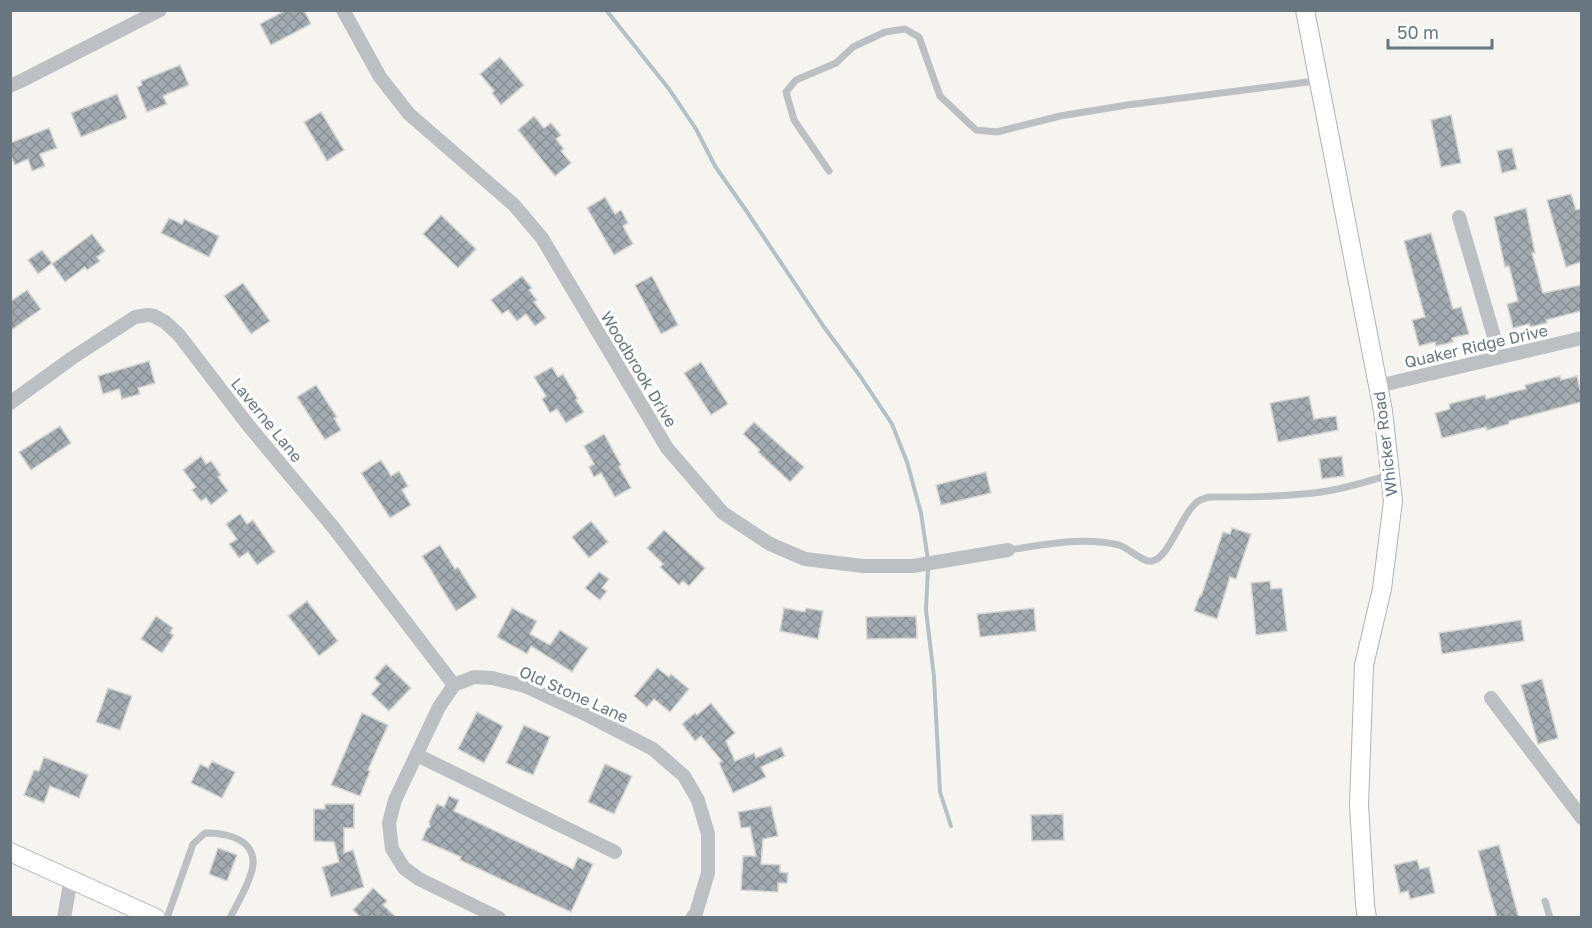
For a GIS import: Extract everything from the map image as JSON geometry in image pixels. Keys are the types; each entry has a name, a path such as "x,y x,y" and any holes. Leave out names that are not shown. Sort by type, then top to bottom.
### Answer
{"street":[{"path":"10,86 160,10"},
{"name":"Woodbrook Drive","path":"343,10 380,77 409,114 514,205 542,238 667,448 723,513 770,544 805,559 863,566 914,566 1008,550"},
{"name":"Whicker Road","path":"1305,10 1383,411 1393,501 1382,589 1364,665 1359,805 1367,918"},
{"path":"1459,217 1500,357"},
{"name":"Laverne Lane","path":"10,403 72,358 135,317 148,315 165,322 179,335 248,425 333,527 454,685"},
{"name":"Quaker Ridge Drive","path":"1378,386 1581,338"},
{"name":"Old Stone Lane","path":"454,685 474,677 492,678 525,686 653,749 684,776 698,800 708,834 708,873 696,913 692,918"},
{"path":"454,685 439,706 395,800 389,823 392,849 404,868 419,879 499,918"},
{"path":"1491,698 1581,819"},
{"path":"417,755 615,852"},
{"path":"10,852 156,918"},
{"path":"64,918 70,878"}],"lane":[{"path":"829,171 794,120 786,92 796,80 836,63 853,47 885,32 905,29 919,37 940,96 976,129 997,132 1060,116 1127,105 1319,81"},
{"path":"1008,550 1051,543 1091,541 1121,546 1149,562 1162,555 1191,508 1209,497 1286,496 1323,492 1390,475"},
{"path":"167,918 193,844 205,833 220,833 238,838 249,847 254,861 248,881 230,918"},
{"path":"1545,901 1550,918"}],"building":[{"path":"286,10 304,10 311,24 271,45 260,24"},
{"path":"500,57 524,85 501,105 492,93 494,91 480,74"},
{"path":"180,65 189,85 163,96 167,104 147,112 137,87 142,85 141,81"},
{"path":"117,94 127,118 81,137 71,113"},
{"path":"321,112 344,150 327,161 304,122"},
{"path":"1451,115 1461,163 1441,167 1431,120"},
{"path":"534,116 544,128 551,123 561,135 556,139 564,149 561,151 571,163 555,176 518,130"},
{"path":"49,128 57,148 40,154 45,166 32,171 28,159 15,165 10,154 10,143"},
{"path":"1512,148 1517,169 1502,173 1497,151"},
{"path":"1571,194 1576,210 1581,209 1581,262 1566,267 1547,200"},
{"path":"605,197 615,214 621,210 628,223 623,226 633,244 614,255 587,208"},
{"path":"1526,208 1535,253 1532,253 1543,293 1581,285 1581,311 1546,320 1547,323 1513,328 1507,304 1518,301 1509,266 1505,267 1494,217"},
{"path":"441,215 476,249 458,268 423,234"},
{"path":"169,218 182,224 184,219 219,236 209,257 161,233"},
{"path":"1431,233 1453,309 1461,307 1469,334 1452,338 1453,342 1436,346 1435,342 1419,346 1412,320 1425,317 1404,241"},
{"path":"92,234 105,251 97,257 100,261 87,270 85,267 65,282 52,264"},
{"path":"42,250 52,263 38,274 28,260"},
{"path":"522,276 532,288 529,290 537,300 534,302 546,318 535,326 526,314 517,321 508,310 502,314 491,300"},
{"path":"652,276 678,325 661,334 635,285"},
{"path":"243,283 270,321 251,334 224,296"},
{"path":"27,290 41,309 10,331 10,302"},
{"path":"149,361 155,383 138,388 140,394 122,399 119,389 103,394 98,376"},
{"path":"701,362 728,404 711,415 684,373"},
{"path":"552,367 558,377 563,374 584,412 566,423 557,409 550,413 542,399 546,396 534,377"},
{"path":"1560,376 1561,380 1577,376 1581,402 1509,421 1509,424 1487,430 1486,427 1442,438 1435,413 1450,409 1449,404 1485,395 1486,399 1526,389 1525,385"},
{"path":"316,385 337,417 334,418 341,430 325,440 297,397"},
{"path":"1309,396 1314,419 1336,416 1338,430 1278,442 1270,403"},
{"path":"754,422 804,467 790,482 758,452 760,450 743,434"},
{"path":"60,426 71,443 31,470 19,452"},
{"path":"604,434 631,488 615,497 601,473 594,477 589,467 594,464 584,446"},
{"path":"201,456 206,464 211,461 228,491 211,505 206,498 201,501 192,490 196,487 183,470"},
{"path":"1342,456 1344,476 1322,479 1319,459"},
{"path":"381,460 391,476 399,471 408,486 402,490 411,505 390,518 361,473"},
{"path":"986,472 991,493 941,505 936,485"},
{"path":"240,514 247,524 253,520 275,552 257,565 248,552 239,558 229,544 237,539 226,524"},
{"path":"591,521 608,542 589,558 572,537"},
{"path":"1232,528 1251,534 1236,579 1230,577 1217,619 1194,611 1223,532 1230,534"},
{"path":"664,530 705,568 689,586 683,581 679,585 660,567 663,564 647,548"},
{"path":"440,545 455,569 458,567 477,597 456,611 422,556"},
{"path":"599,572 609,579 602,588 607,591 600,600 585,588"},
{"path":"1270,581 1271,589 1282,588 1287,631 1256,635 1251,583"},
{"path":"307,601 338,641 319,656 288,616"},
{"path":"512,608 537,621 530,634 550,645 560,630 588,648 572,672 531,646 527,654 497,637"},
{"path":"784,608 805,612 806,608 823,611 818,639 780,631"},
{"path":"1034,608 1036,631 980,637 977,614"},
{"path":"156,616 173,628 170,633 174,635 162,653 141,639"},
{"path":"916,616 917,638 867,639 866,617"},
{"path":"1521,620 1524,641 1442,654 1439,633"},
{"path":"386,664 411,688 389,711 371,694 380,684 374,678"},
{"path":"657,668 669,677 671,674 689,689 670,712 654,699 647,707 634,696"},
{"path":"1542,679 1558,738 1538,744 1521,685"},
{"path":"108,688 132,696 120,730 96,722"},
{"path":"711,703 735,733 726,741 735,761 754,753 756,758 781,747 785,756 761,767 766,777 733,793 719,763 722,761 701,736 695,741 682,724"},
{"path":"477,712 503,726 484,763 458,749"},
{"path":"362,713 388,725 368,770 370,771 360,796 331,785"},
{"path":"524,725 550,737 533,775 506,763"},
{"path":"44,757 88,775 79,798 50,786 44,803 24,795 34,770 39,771"},
{"path":"212,761 235,772 222,798 191,783 200,764 208,768"},
{"path":"605,764 632,776 614,814 588,802"},
{"path":"449,796 459,800 454,811 573,869 578,857 593,864 571,912 422,840 427,828 430,827 429,822 437,804 444,807"},
{"path":"325,804 354,804 354,828 344,828 344,853 353,850 364,887 331,897 322,867 339,862 334,842 314,841 314,809 325,809"},
{"path":"771,806 778,836 763,839 761,864 780,865 780,872 788,873 787,883 778,883 778,892 741,890 743,856 756,856 750,827 741,828 738,812"},
{"path":"1063,814 1064,840 1032,841 1031,815"},
{"path":"1499,845 1519,918 1497,918 1478,851"},
{"path":"218,848 237,855 227,881 209,874"},
{"path":"1417,860 1420,869 1429,867 1435,893 1410,899 1408,891 1400,893 1394,865"},
{"path":"373,888 387,901 383,905 397,918 361,918 353,910"}],"waterway":[{"path":"606,10 669,89 696,129 715,166 892,424 907,462 921,513 928,560"},
{"path":"928,568 926,610 934,677 940,792 951,826"}]}
